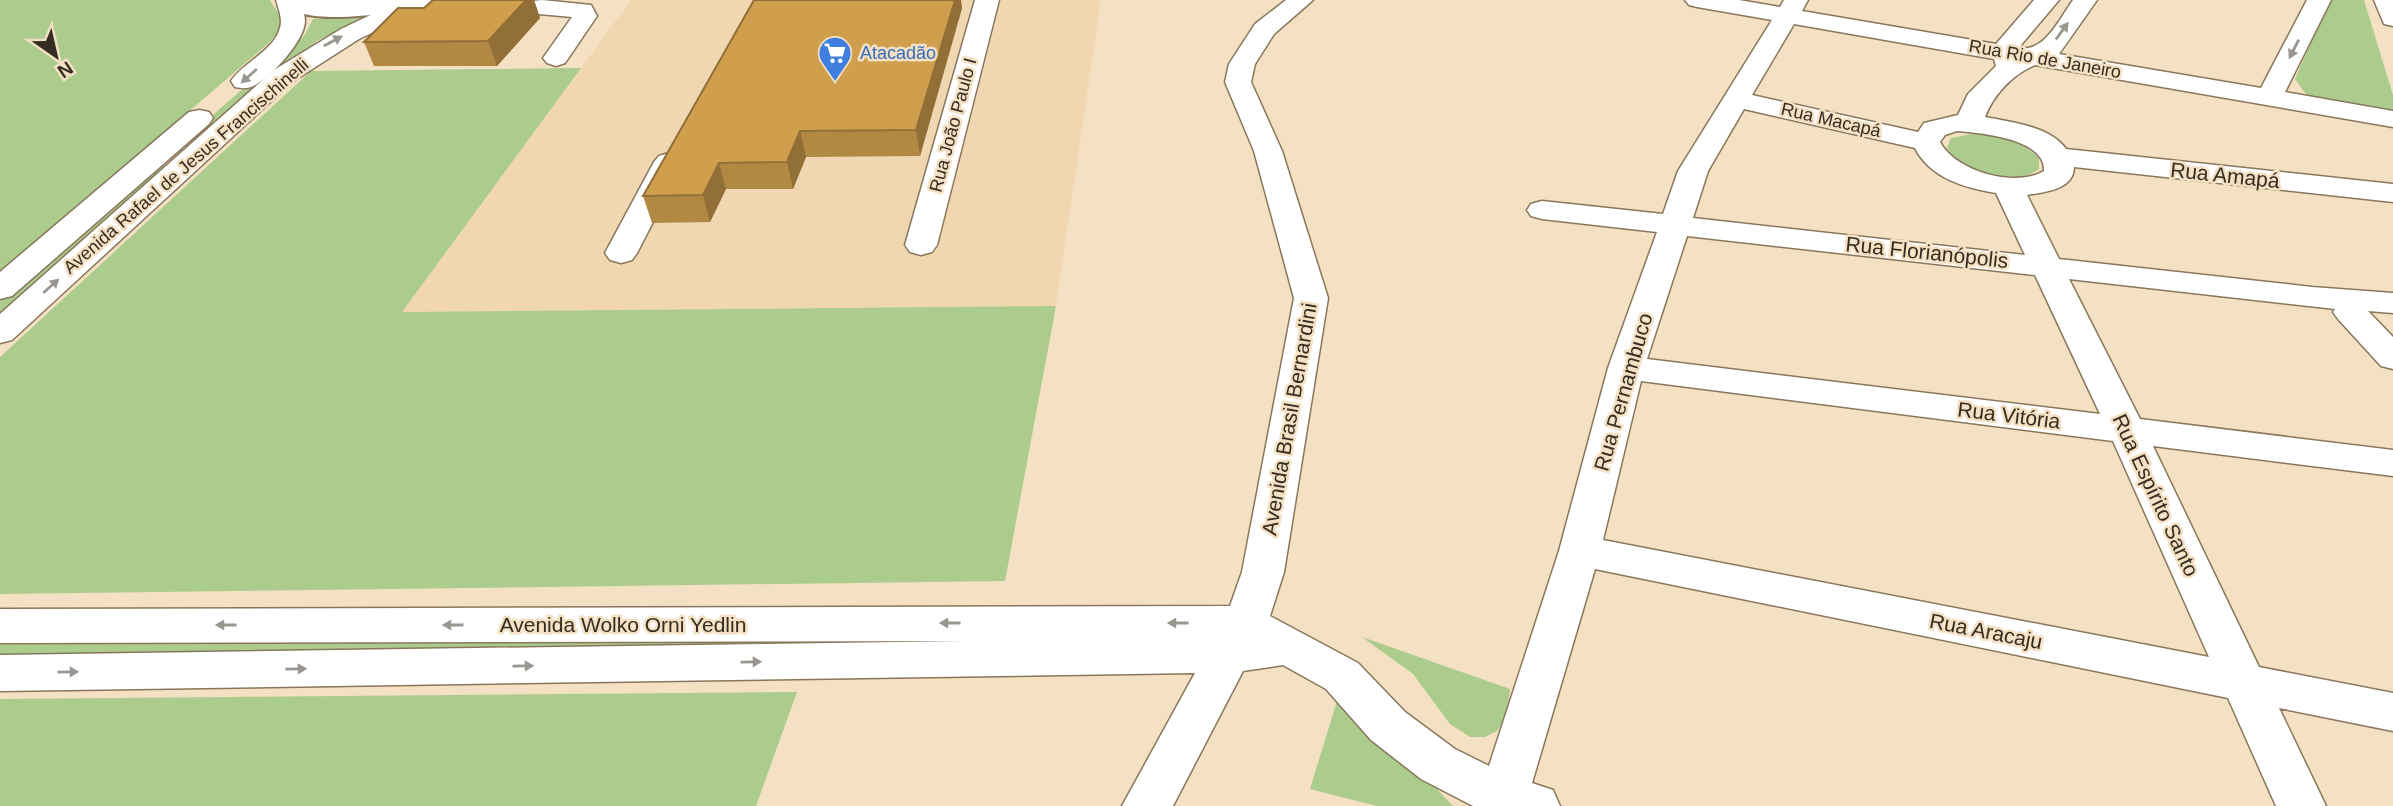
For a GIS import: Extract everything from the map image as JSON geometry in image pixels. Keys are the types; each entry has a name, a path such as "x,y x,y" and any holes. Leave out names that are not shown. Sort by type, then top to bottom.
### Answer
{"main road":[{"path":"290,0 307,7 340,9 370,8 416,0"}],"street":[{"name":"Avenida Rafael de Jesus Francischinelli","path":"0,289 277,50 289,33 293,21 290,0"},
{"name":"Avenida Brasil Bernardini","path":"1147,806 1238,639 1263,572 1311,298 1272,163 1238,82 1242,64 1264,29 1301,0"},
{"name":"Rua Rio de Janeiro","path":"1697,0 1792,8 2007,60"},
{"path":"1969,123 1978,100 2007,60 2009,43 2047,0"},
{"path":"2007,60 2034,57 2049,50 2085,0"},
{"path":"2269,98 2319,0"},
{"path":"2386,0 2393,19"},
{"name":"Rua João Paulo I","path":"921,246 985,1"},
{"path":"466,15 539,7 582,10 584,16 556,58"},
{"name":"Rua Pernambuco","path":"1513,803 1626,368 1693,172 1792,8"},
{"name":"Avenida Rafael de Jesus Francischinelli","path":"0,332 283,76 321,48 368,23 429,10"},
{"name":"Rua Rio de Janeiro","path":"2034,57 2393,119"},
{"name":"Rua Macapá","path":"1736,99 1926,142"},
{"path":"1969,123 2021,133 2043,144 2057,157 2061,170 2050,181 2037,185 2007,186 1971,178 1950,169 1935,158 1926,142 1934,129 1969,123"},
{"path":"621,253 679,144"},
{"path":"157,155 195,155"},
{"name":"Rua Amapá","path":"2057,157 2393,193"},
{"name":"Rua Espírito Santo","path":"2007,186 2126,429 2301,806"},
{"name":"Rua Florianópolis","path":"1542,210 2312,297 2393,303"},
{"name":"Rua Florianópolis","path":"2312,297 2393,330"},
{"path":"2350,312 2393,358"},
{"name":"Rua Vitória","path":"1626,368 2393,463"},
{"name":"Rua Aracaju","path":"1580,551 2393,712"},
{"name":"Avenida Wolko Orni Yedlin","path":"0,626 1238,639"},
{"path":"1238,639 1290,646 1342,676 1388,726 1438,764 1513,803"},
{"name":"Avenida Wolko Orni Yedlin","path":"0,673 1238,639"}],"shaded area":[{"path":"631,0 1101,0 1056,306 401,312"}],"green space":[{"path":"0,0 270,0 280,16 282,27 269,43 0,273"},
{"path":"2330,0 2364,0 2393,95 2393,112 2308,97 2295,79"},
{"path":"362,18 317,41 202,140 186,143 184,140 304,36 313,19"},
{"path":"581,68 402,312 1056,306 1005,581 0,594 0,357 311,71"},
{"path":"1977,133 2002,137 2025,147 2039,158 2039,169 2029,175 2003,178 1964,165 1947,148 1951,138"},
{"path":"160,165 169,167 0,317 0,299"},
{"path":"1206,629 1212,636 0,663 0,643"},
{"path":"1362,637 1510,689 1507,715 1497,731 1485,737 1470,737 1450,724 1413,674"},
{"path":"1341,688 1453,806 1377,806 1310,789"},
{"path":"797,692 756,806 0,806 0,699"}],"building":[{"path":"433,0 526,0 488,41 364,42 398,8 424,8"},
{"name":"Atacadão","path":"754,0 955,0 916,130 800,131 787,162 719,163 703,195 643,196"}],"place":[{"name":"Atacadão","path":"835,83"}]}
